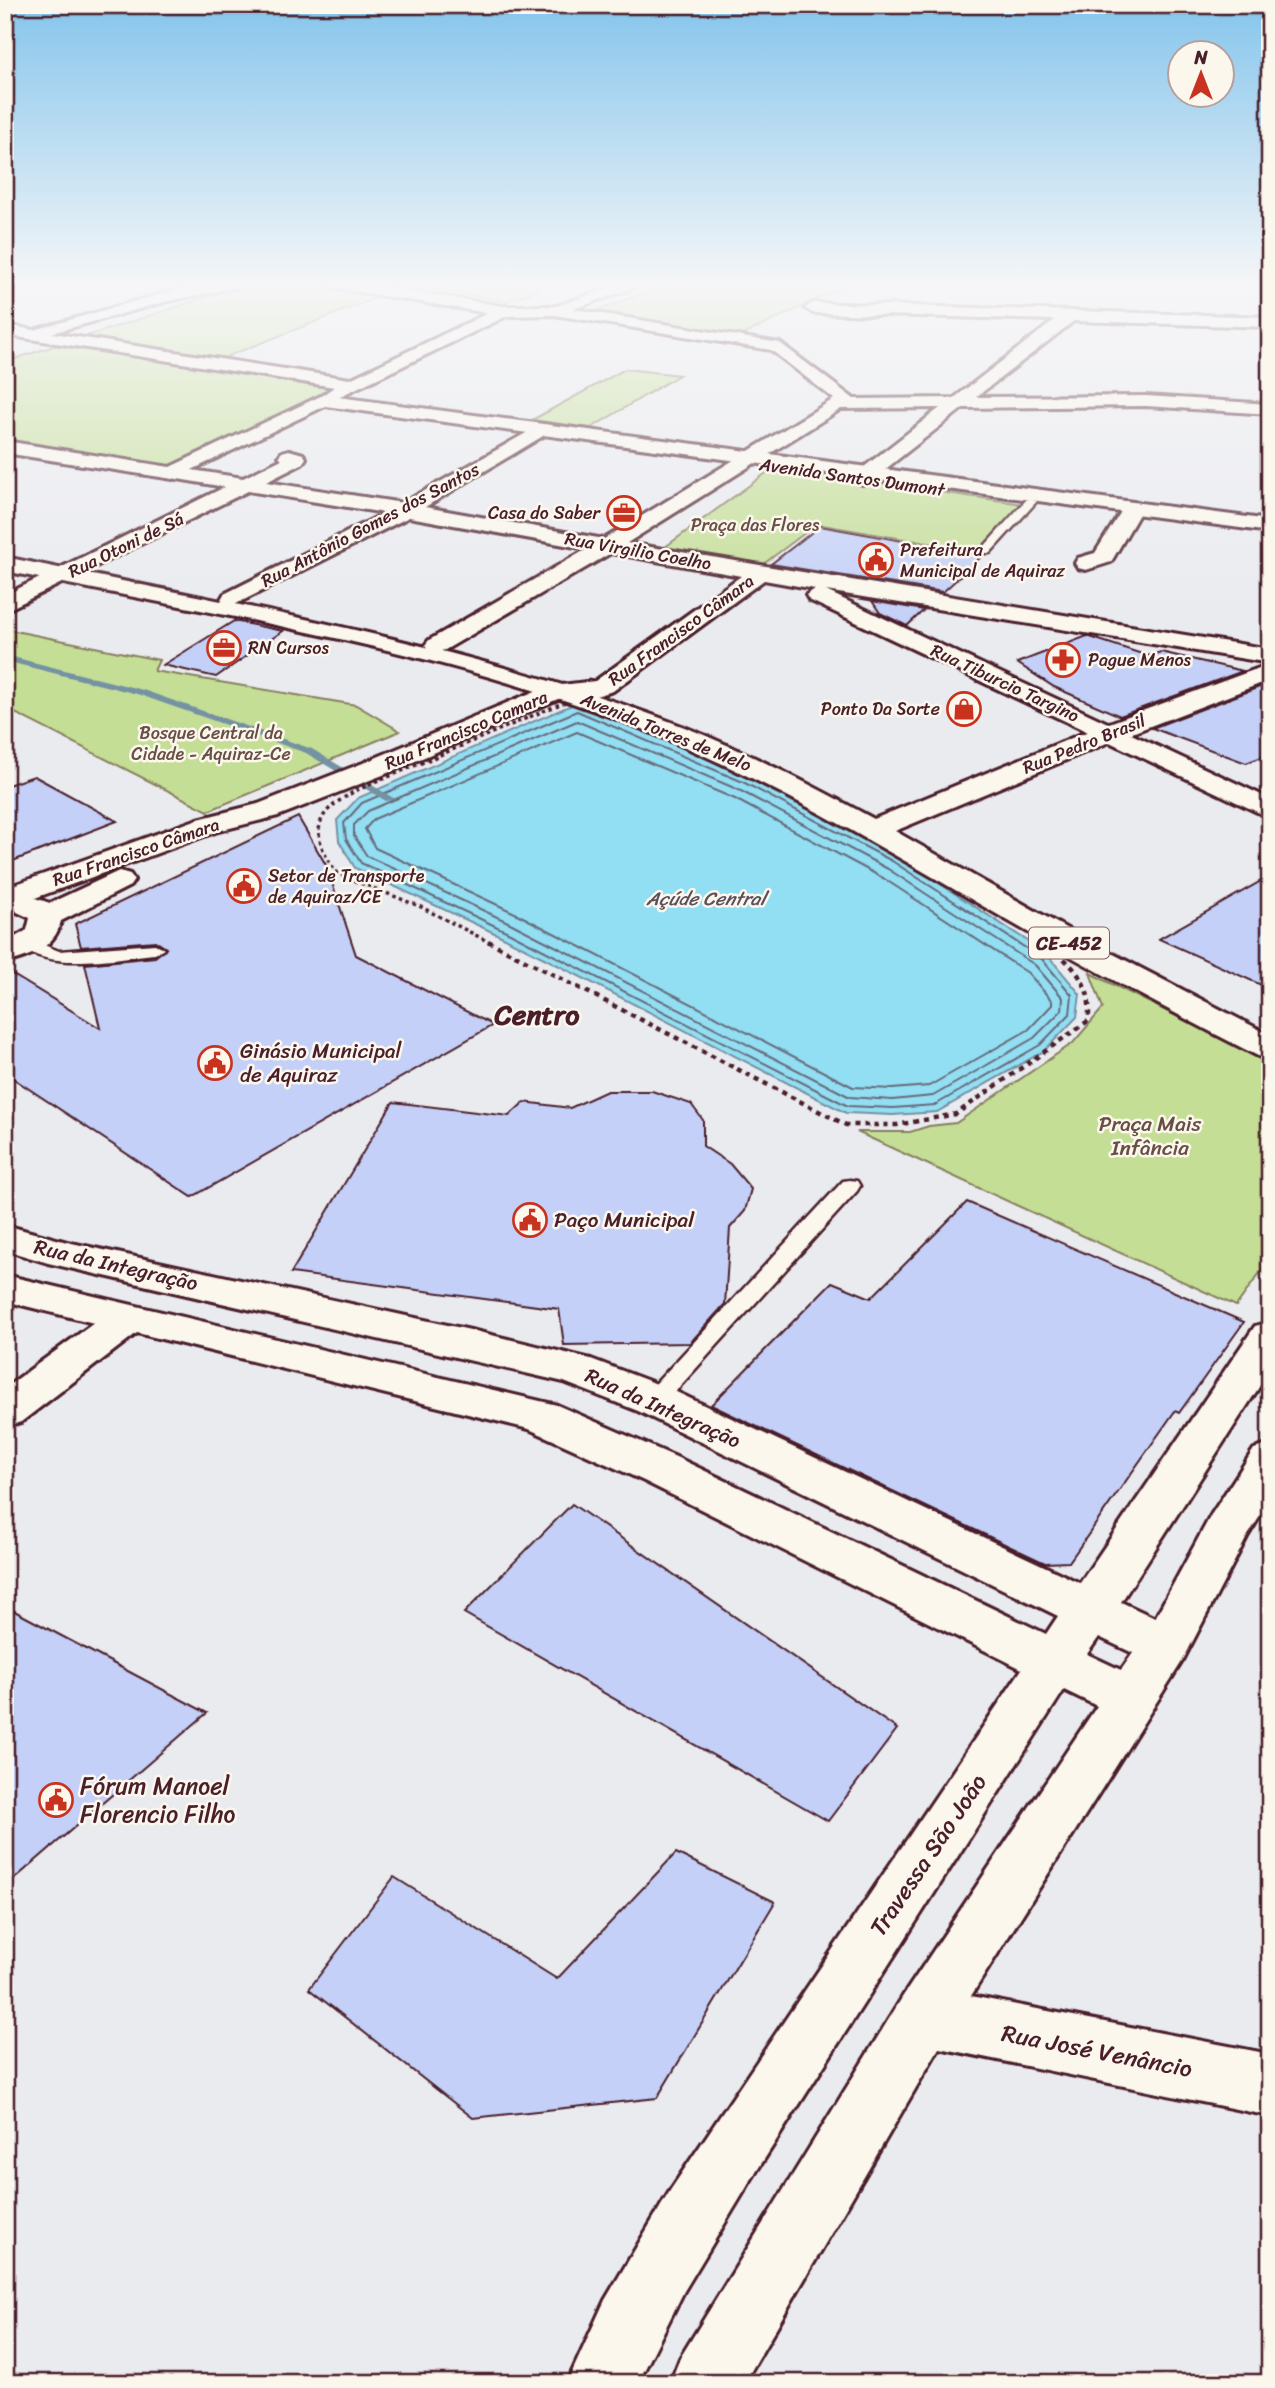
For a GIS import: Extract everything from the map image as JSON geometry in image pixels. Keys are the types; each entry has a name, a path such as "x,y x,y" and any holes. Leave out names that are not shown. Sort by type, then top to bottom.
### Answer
{"street":[{"path":"173,473 332,395"},
{"path":"840,395 848,402"},
{"path":"866,475 968,395"},
{"path":"437,645 607,545 760,461 830,407 848,402 1146,401 1270,409"},
{"name":"Avenida Santos Dumont","path":"316,403 1270,526"},
{"name":"Rua Antônio Gomes dos Santos","path":"232,599 406,510 537,432"},
{"name":"Rua Virgilio Coelho","path":"5,447 406,510 769,575 1270,656"},
{"name":"Rua Otoni de Sá","path":"5,604 246,486 296,458 289,456"},
{"path":"739,489 760,461"},
{"name":"Avenida Santos Dumont","path":"866,475 1031,501 1270,533"},
{"path":"1086,563 1103,557 1129,514"},
{"path":"652,554 670,540"},
{"name":"Avenida Torres de Melo","path":"5,551 73,572 388,645 560,691 654,724 886,825 1270,1020"},
{"name":"Avenida Torres de Melo","path":"5,564 73,572 232,599 437,645 596,688 673,716 785,761 1100,961 1270,1049"},
{"name":"Rua Francisco Câmara","path":"560,691 604,686 769,575"},
{"name":"Rua Tiburcio Targino","path":"769,575 1110,732 1270,810"},
{"name":"Rua Pedro Brasil","path":"886,825 1110,732 1270,671"},
{"name":"Rua Francisco Camara","path":"377,774 560,691"},
{"name":"Rua Francisco Câmara","path":"5,900 208,825 349,786 377,774"},
{"name":"Rua Francisco Câmara","path":"46,917 268,810"},
{"path":"5,900 39,909 46,917 46,926 40,935 17,948"},
{"name":"Rua da Integração","path":"5,1237 62,1254 576,1370 654,1400 1164,1646"},
{"path":"5,1288 541,1416 660,1469 1131,1699"},
{"path":"5,1411 128,1319"},
{"name":"Travessa São João","path":"602,2383 647,2291 687,2222 1270,1336"},
{"path":"705,2383 924,2016 1164,1646 1228,1528 1270,1461"},
{"name":"Rua José Venâncio","path":"924,2016 1270,2085"}],"lane":[{"path":"986,551 1031,501"},
{"path":"17,948 59,956 155,949"},
{"path":"654,1400 850,1186"}],"path":[{"path":"349,786 317,824 317,838 333,869 366,887 419,906 846,1125 897,1125 956,1114 1088,1021 1092,1002 1077,971 1036,937 919,859 714,757 572,699 377,774"}],"green space":[{"path":"5,395 318,395 166,467 5,444"},
{"path":"577,395 645,395 591,428 532,420"},
{"name":"Praça das Flores","path":"773,468 1023,504 980,552 817,524 758,568 661,550"},
{"name":"Bosque Central da Cidade - Aquiraz-Ce","path":"5,629 159,660 154,671 356,705 400,731 208,811 5,708"},
{"name":"Praça Mais Infância","path":"1090,973 1270,1063 1270,1259 1236,1306 857,1132 910,1132 929,1126 956,1123 1073,1043 1103,1008"}],"water":[{"name":"Açúde Central","path":"576,703 746,775 896,855 1046,953 1080,994 1077,1017 1044,1051 937,1112 893,1115 846,1113 503,937 355,868 339,841 337,820 358,798"}],"building":[{"path":"820,526 982,556 943,592 771,564"},
{"path":"872,601 924,610 907,626 880,613"},
{"name":"RN Cursos","path":"234,621 283,631 216,677 163,665"},
{"path":"1087,636 1148,656 1161,652 1243,671 1120,716 1054,687 1017,663"},
{"path":"1270,683 1270,754 1246,763 1152,728"},
{"path":"34,776 117,821 5,864 5,786"},
{"name":"Ginásio Municipal de Aquiraz","path":"298,817 326,865 356,955 493,1025 192,1197 5,1073 5,970 100,1028 85,964 155,957 166,948 155,941 81,947 75,924"},
{"path":"1270,876 1270,989 1159,939"},
{"name":"Paço Municipal","path":"607,1091 652,1091 691,1104 703,1120 703,1146 730,1164 751,1189 745,1211 730,1228 725,1304 690,1343 564,1345 559,1309 291,1273 393,1102 509,1116 524,1102 570,1108"},
{"path":"967,1202 1244,1322 1179,1413 1175,1411 1069,1562 1045,1563 711,1405 832,1282 871,1298"},
{"path":"572,1504 897,1729 828,1821 464,1613"},
{"name":"Fórum Manoel Florencio Filho","path":"5,1606 207,1713 5,1887"},
{"path":"676,1853 775,1902 657,2098 473,2118 309,1989 394,1877 557,1979"}],"waterway":[{"path":"5,658 140,692 309,751 390,799"}],"place":[{"name":"Casa do Saber","path":"624,513"},
{"name":"Prefeitura Municipal de Aquiraz","path":"876,560"},
{"name":"RN Cursos","path":"224,648"},
{"name":"Pague Menos","path":"1063,660"},
{"name":"Ponto Da Sorte","path":"964,709"},
{"name":"Setor de Transporte de Aquiraz/CE","path":"244,886"},
{"name":"Ginásio Municipal de Aquiraz","path":"215,1063"},
{"name":"Paço Municipal","path":"530,1220"},
{"name":"Fórum Manoel Florencio Filho","path":"56,1800"}],"district":[{"name":"Centro","path":"537,1014"}]}
